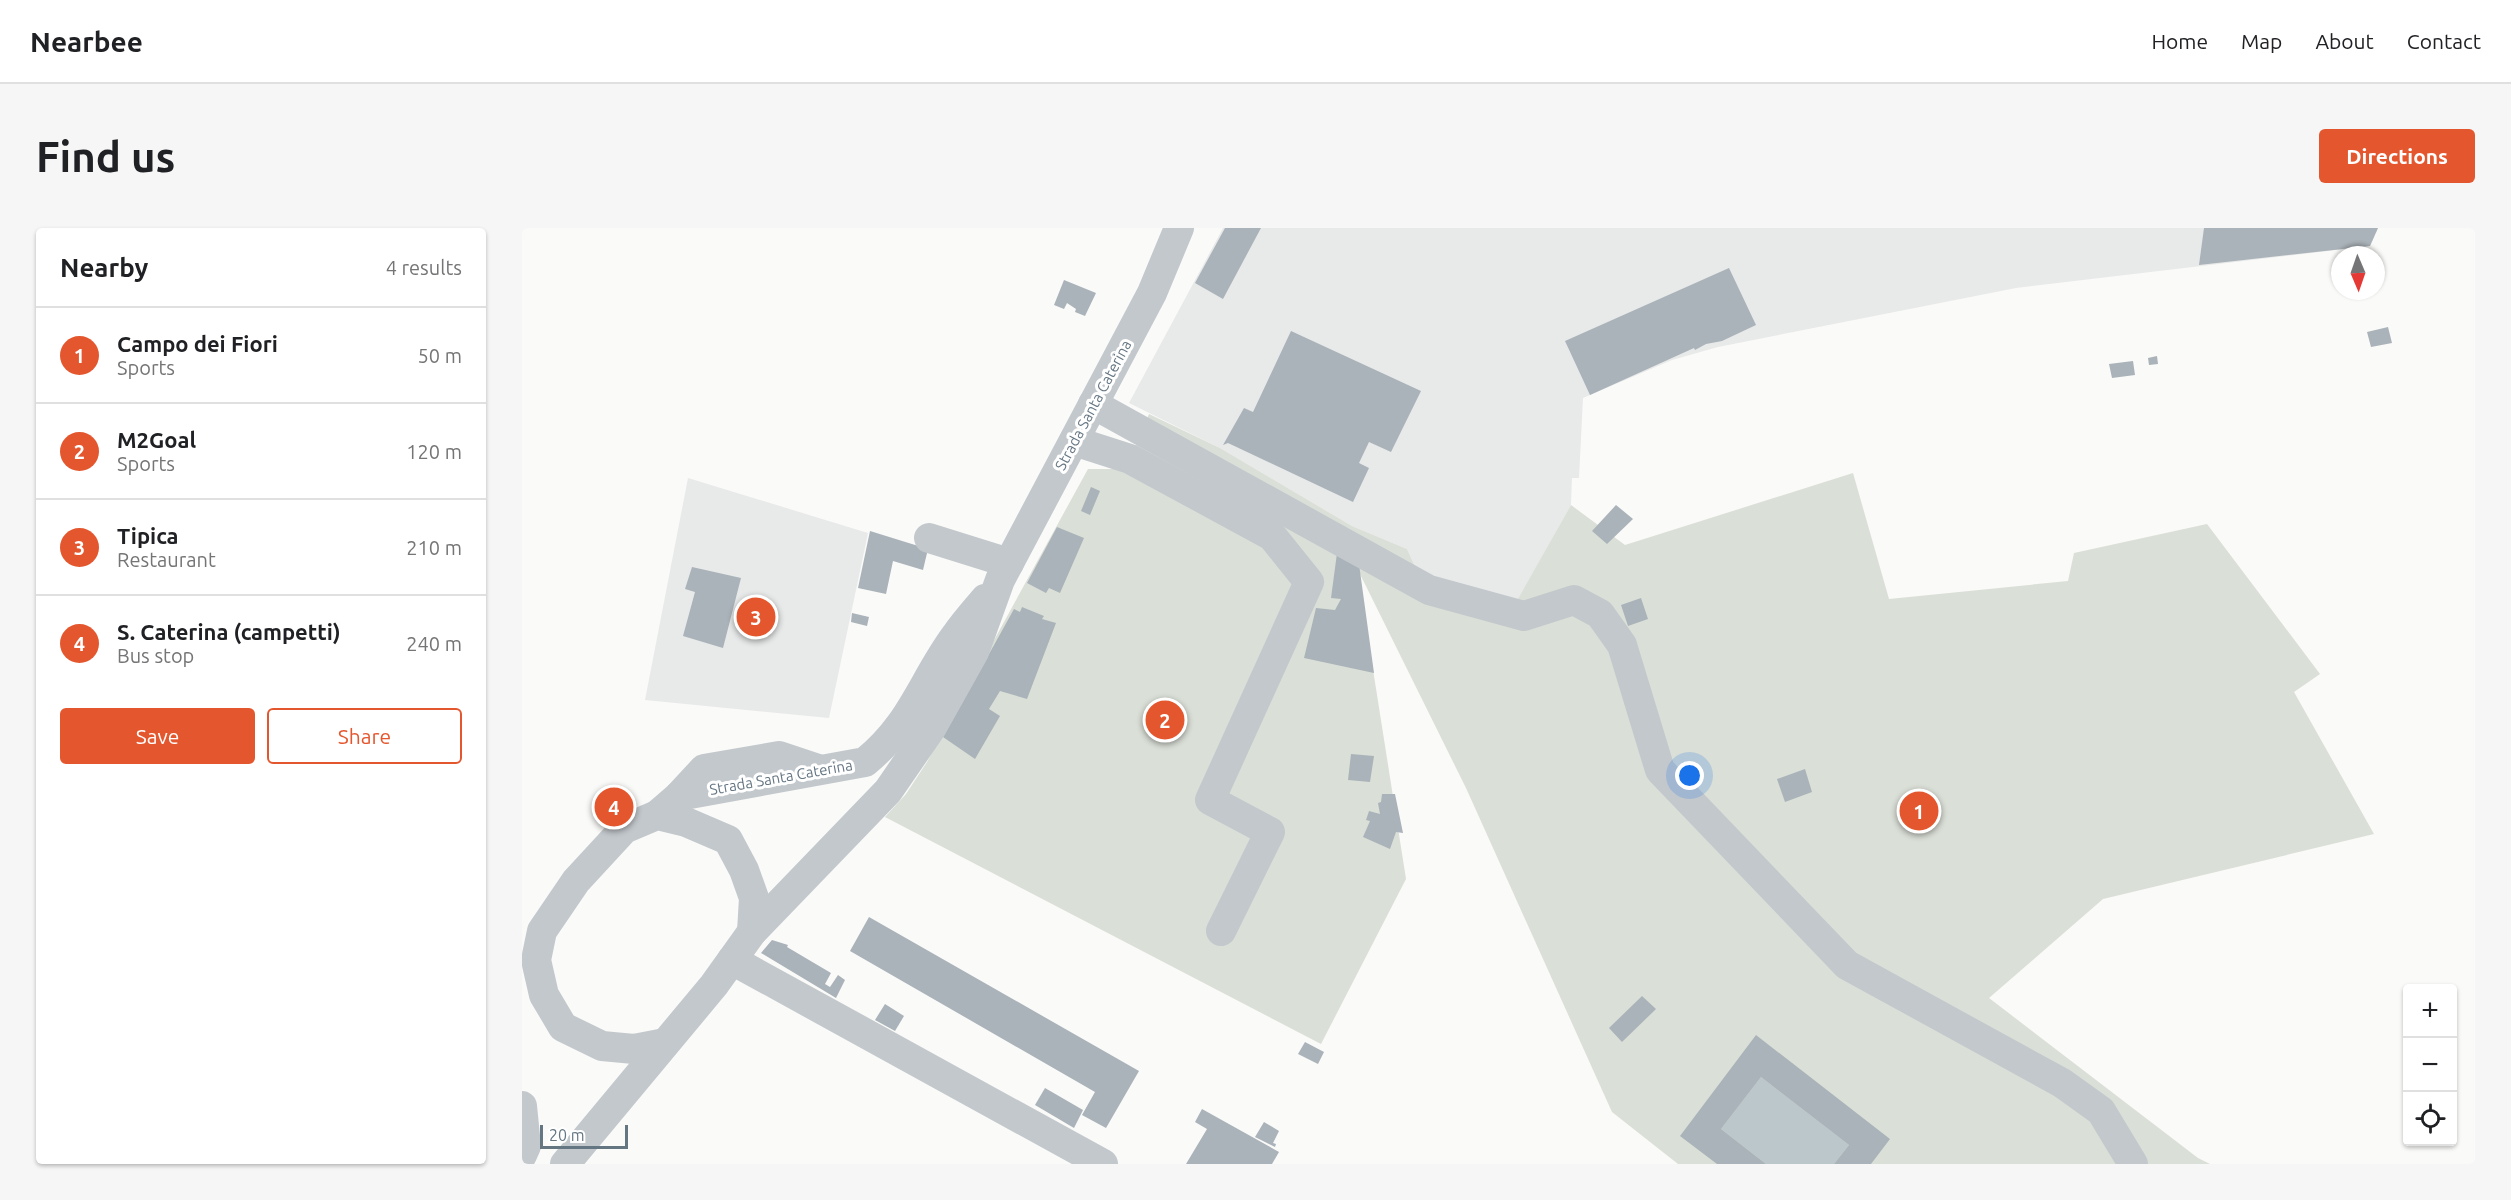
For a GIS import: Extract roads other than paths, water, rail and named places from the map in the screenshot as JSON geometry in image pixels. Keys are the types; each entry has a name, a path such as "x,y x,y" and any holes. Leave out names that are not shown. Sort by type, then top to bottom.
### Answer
{"street":[{"name":"Strada Santa Caterina","path":"665,1043 752,932 888,790 932,727 974,652 1005,572 1152,293 1179,228"},
{"path":"1093,404 1429,590 1524,616 1574,600 1600,614 1622,645 1660,770 1847,965 2061,1083 2101,1111 2133,1164"},
{"path":"1074,441 1130,459 1272,536 1309,582 1210,800 1270,832 1221,931"},
{"path":"929,538 1005,572"},
{"name":"Strada Santa Caterina","path":"542,931 576,880 624,829 668,806 865,762 888,743 919,700 955,636 1005,572"},
{"path":"668,806 687,822 728,840 744,870 754,898 752,932"},
{"path":"522,969 542,931"},
{"path":"542,931 536,960 543,995 563,1027 602,1046 634,1049 665,1043"},
{"path":"732,960 1103,1164"},
{"path":"565,1164 665,1043"},
{"path":"522,1106 526,1146 522,1155"}],"place":[{"name":"Tipica","path":"756,617"},
{"name":"M2Goal","path":"1165,720"},
{"name":"S. Caterina (campetti)","path":"614,807"},
{"name":"Campo dei Fiori","path":"1919,811"}]}
